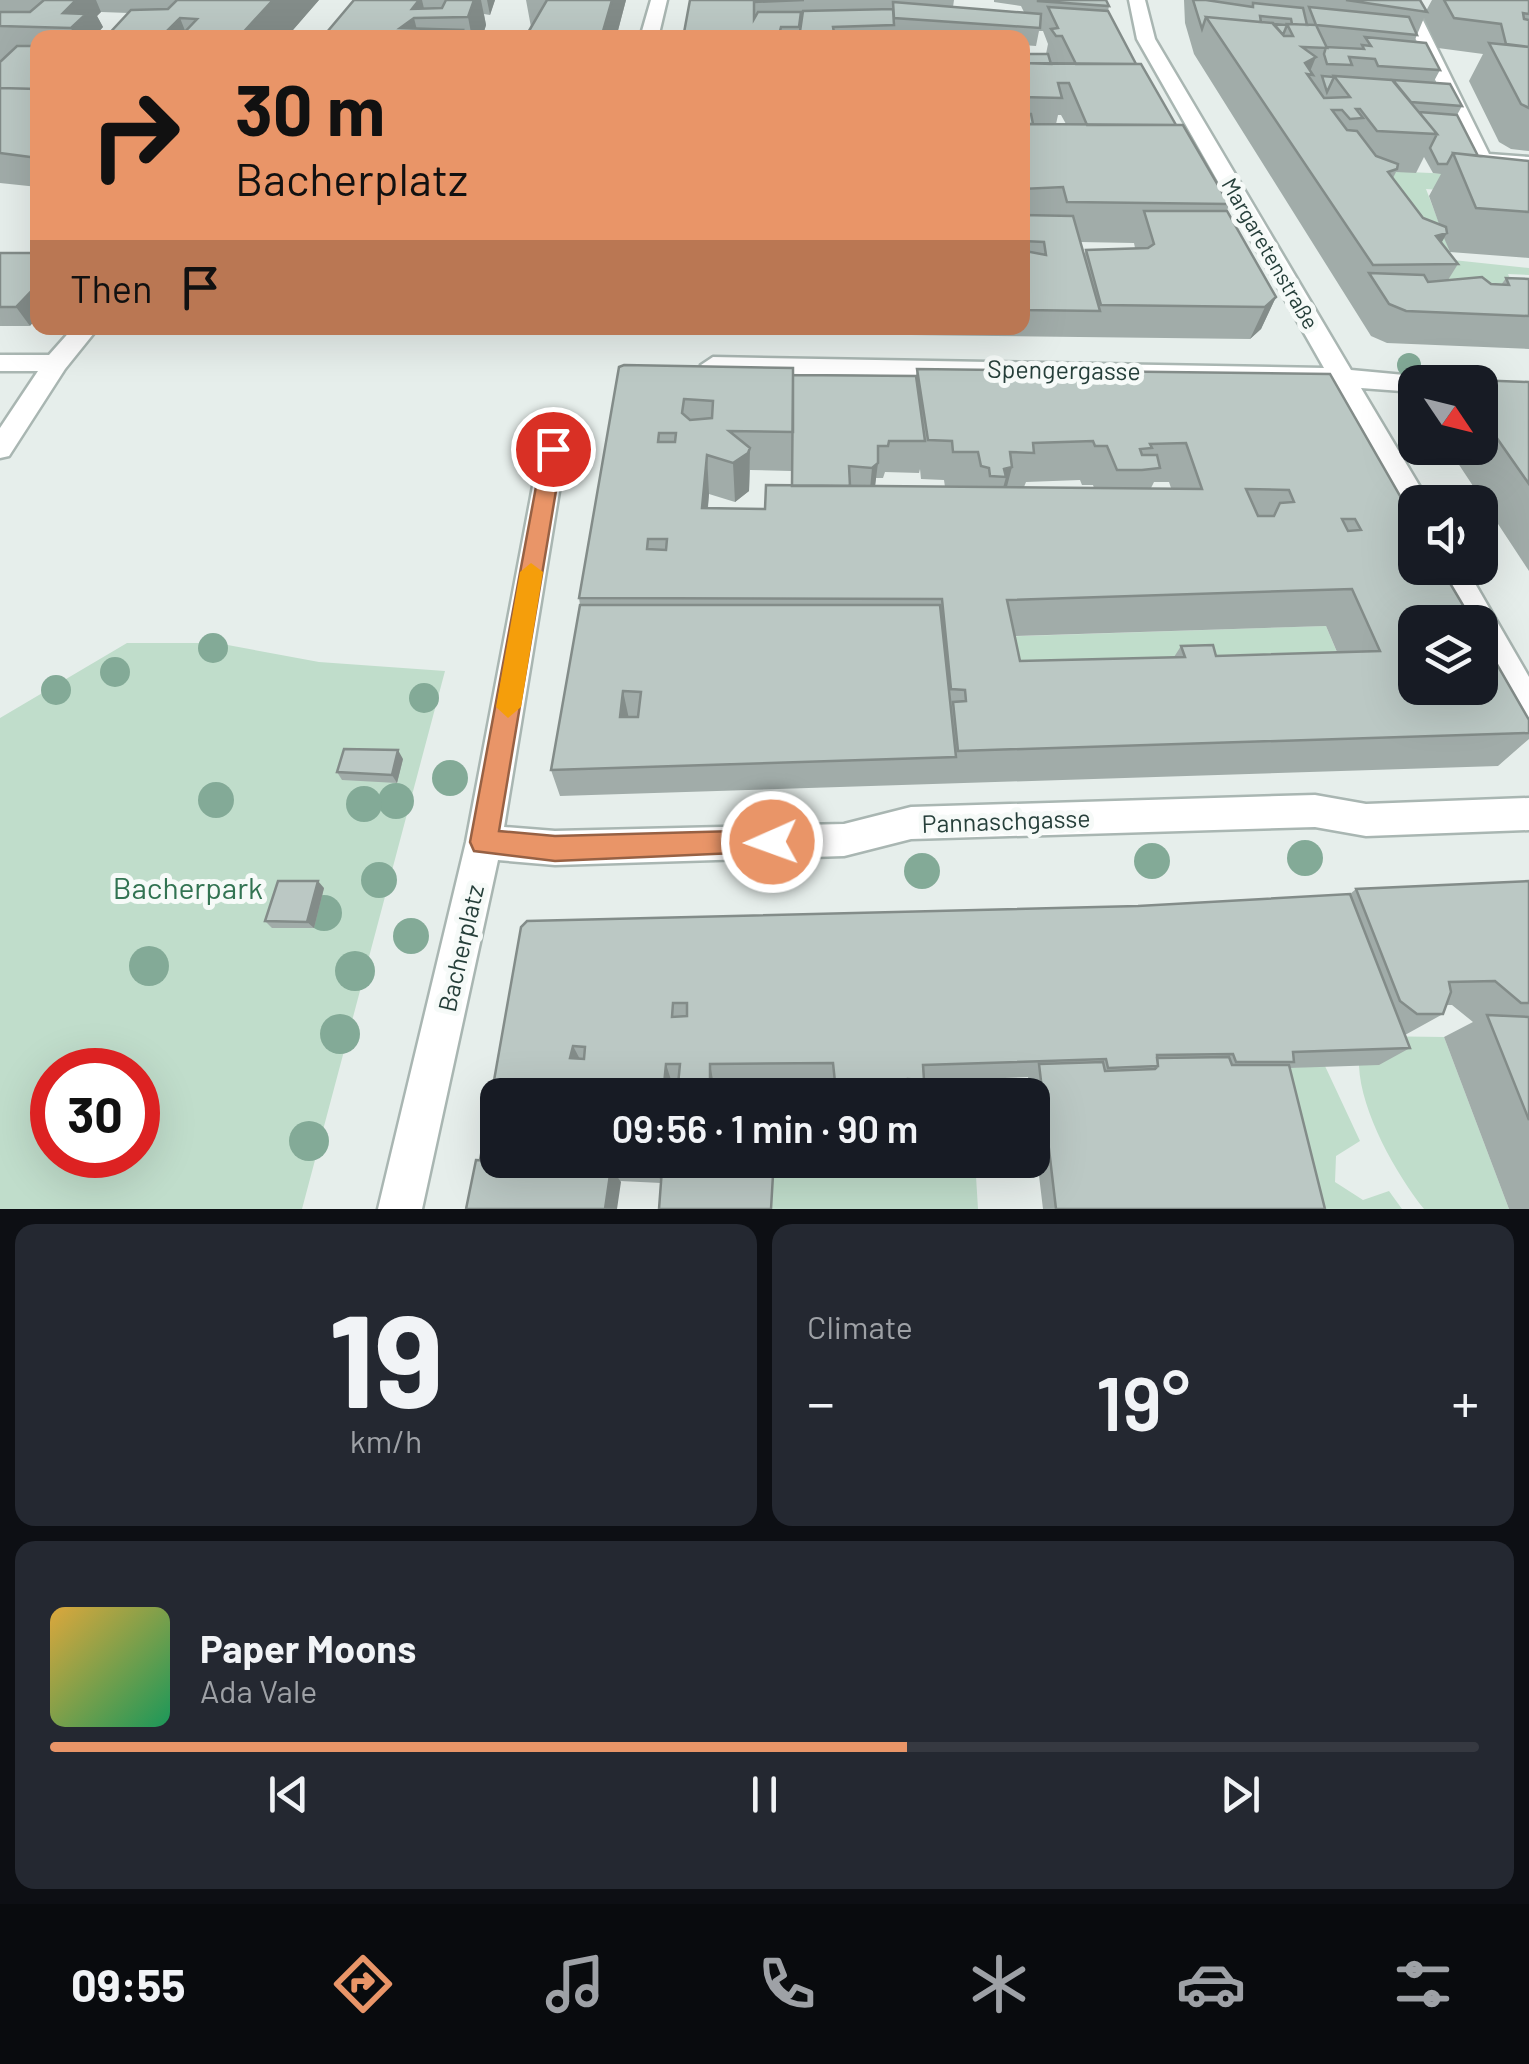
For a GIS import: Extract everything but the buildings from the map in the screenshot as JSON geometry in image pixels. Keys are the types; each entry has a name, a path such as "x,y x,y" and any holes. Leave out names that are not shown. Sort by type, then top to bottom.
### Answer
{"street":[{"path":"652,30 659,0"},
{"name":"Margaretenstraße","path":"1137,0 1146,39 1405,485"},
{"path":"1405,0 1482,159 1529,163"},
{"path":"0,449 56,363 80,335"},
{"path":"0,363 56,363"},
{"name":"Spengergasse","path":"713,365 1277,372 1398,383"},
{"name":"Bacherplatz","path":"400,1209 484,842 553,449"},
{"path":"1461,585 1529,706"},
{"name":"Pannaschgasse","path":"484,842 555,848 844,840 911,823 1315,811 1366,820 1529,814"}],"green space":[{"path":"1339,169 1477,175 1498,194 1426,189 1453,260 1529,268 1529,275 1508,274 1524,311 1407,308"},
{"path":"1326,626 1351,686 1008,696 996,637"},
{"name":"Bacherpark","path":"127,643 217,643 319,662 445,671 302,1209 0,1209 0,718"},
{"path":"1368,1036 1444,1037 1509,1209 1424,1209 1392,1161 1366,1103 1359,1066"},
{"path":"1325,1066 1360,1141 1336,1156 1335,1182 1363,1200 1389,1191 1402,1209 1298,1209 1267,1069"},
{"path":"772,1178 976,1178 978,1209 771,1209"}],"slow traffic":[{"path":"508,707 531,572"}],"route":[{"path":"553,449 484,842 555,848 772,842"}]}
